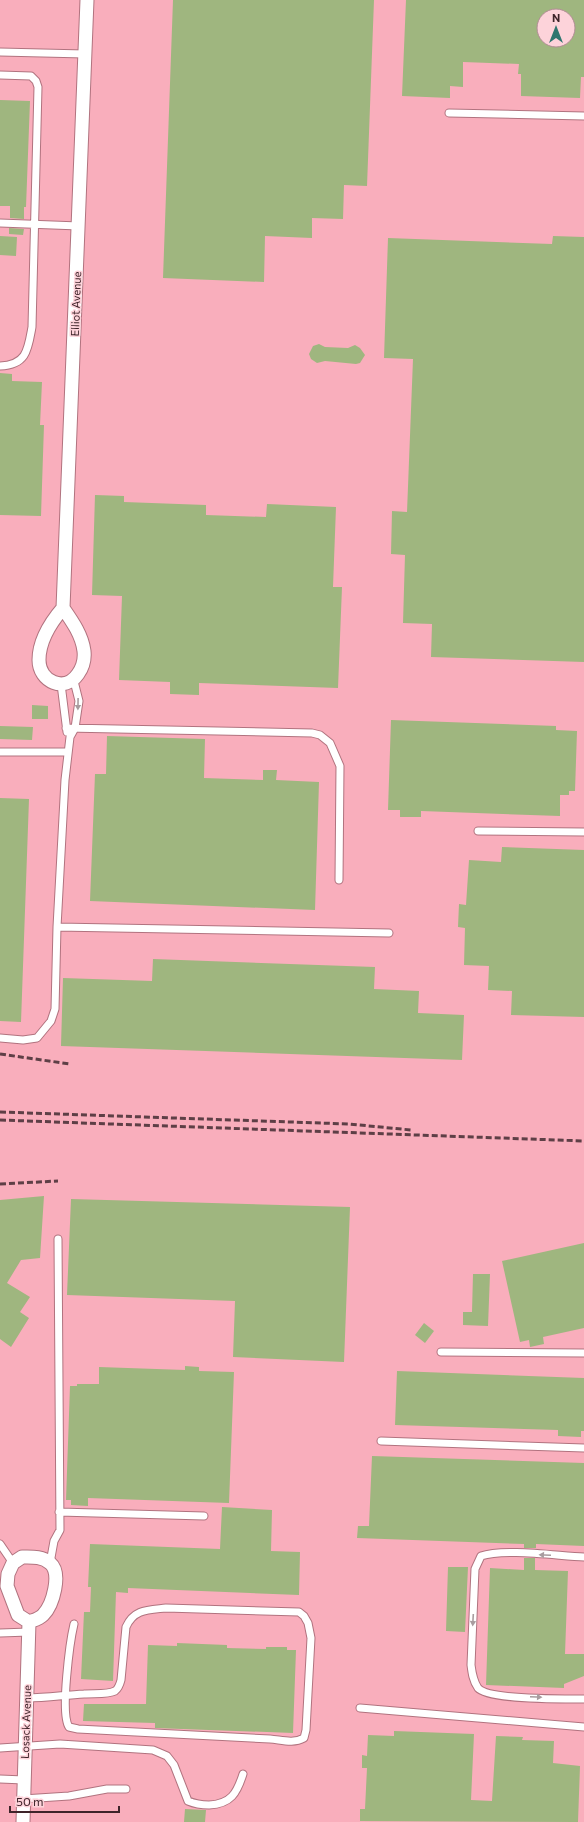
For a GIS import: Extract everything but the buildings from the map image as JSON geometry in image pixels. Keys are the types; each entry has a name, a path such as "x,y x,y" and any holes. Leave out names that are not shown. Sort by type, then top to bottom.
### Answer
{"street":[{"name":"Elliot Avenue","path":"63,608 87,0"},
{"path":"63,608 76,628 84,652 82,669 68,682 53,684 41,670 39,660 46,634 55,618 63,608"},
{"path":"22,1557 33,1557 50,1563 55,1572 54,1595 44,1615 29,1627 18,1615 7,1586 8,1574 13,1563 22,1557"},
{"name":"Losack Avenue","path":"22,1822 29,1627"}],"lane":[{"path":"0,52 85,54"},
{"path":"0,75 31,76 36,81 38,87 32,327 28,348 24,357 16,363 0,366"},
{"path":"449,113 584,116"},
{"path":"0,223 79,226"},
{"path":"68,682 66,728 70,737"},
{"path":"0,1038 23,1040 37,1038 51,1021 55,1009 57,927 68,752 70,737 75,728 79,701 68,682"},
{"path":"66,728 320,735 330,743 340,766 338,880"},
{"path":"0,752 68,752"},
{"path":"478,831 584,832"},
{"path":"57,927 389,933"},
{"path":"50,1563 54,1541 60,1530 58,1239"},
{"path":"441,1352 584,1354"},
{"path":"381,1441 584,1448"},
{"path":"59,1512 204,1516"},
{"path":"0,1544 13,1563"},
{"path":"584,1557 514,1553 489,1553 482,1556 475,1569 471,1665 473,1679 478,1689 486,1694 584,1699"},
{"path":"27,1698 66,1696 114,1692 119,1687 126,1627 129,1619 135,1613 144,1610 166,1608 299,1612 304,1616 308,1623 311,1638 306,1730 304,1738 297,1742 78,1729 69,1727 67,1724 66,1696 69,1645 74,1624"},
{"path":"0,1633 29,1627"},
{"path":"360,1708 584,1727"},
{"path":"0,1748 60,1744 153,1750 167,1756 174,1765 184,1796 193,1804 205,1805 226,1802 234,1794 242,1774"},
{"path":"0,1779 24,1780"},
{"path":"23,1799 68,1796 107,1789 126,1789"}],"shaded area":[{"path":"0,0 584,0 584,1822 0,1822"}],"railway":[{"path":"0,1054 70,1064"},
{"path":"0,1112 349,1124 411,1130"},
{"path":"0,1120 584,1141"},
{"path":"0,1184 58,1181"}]}
